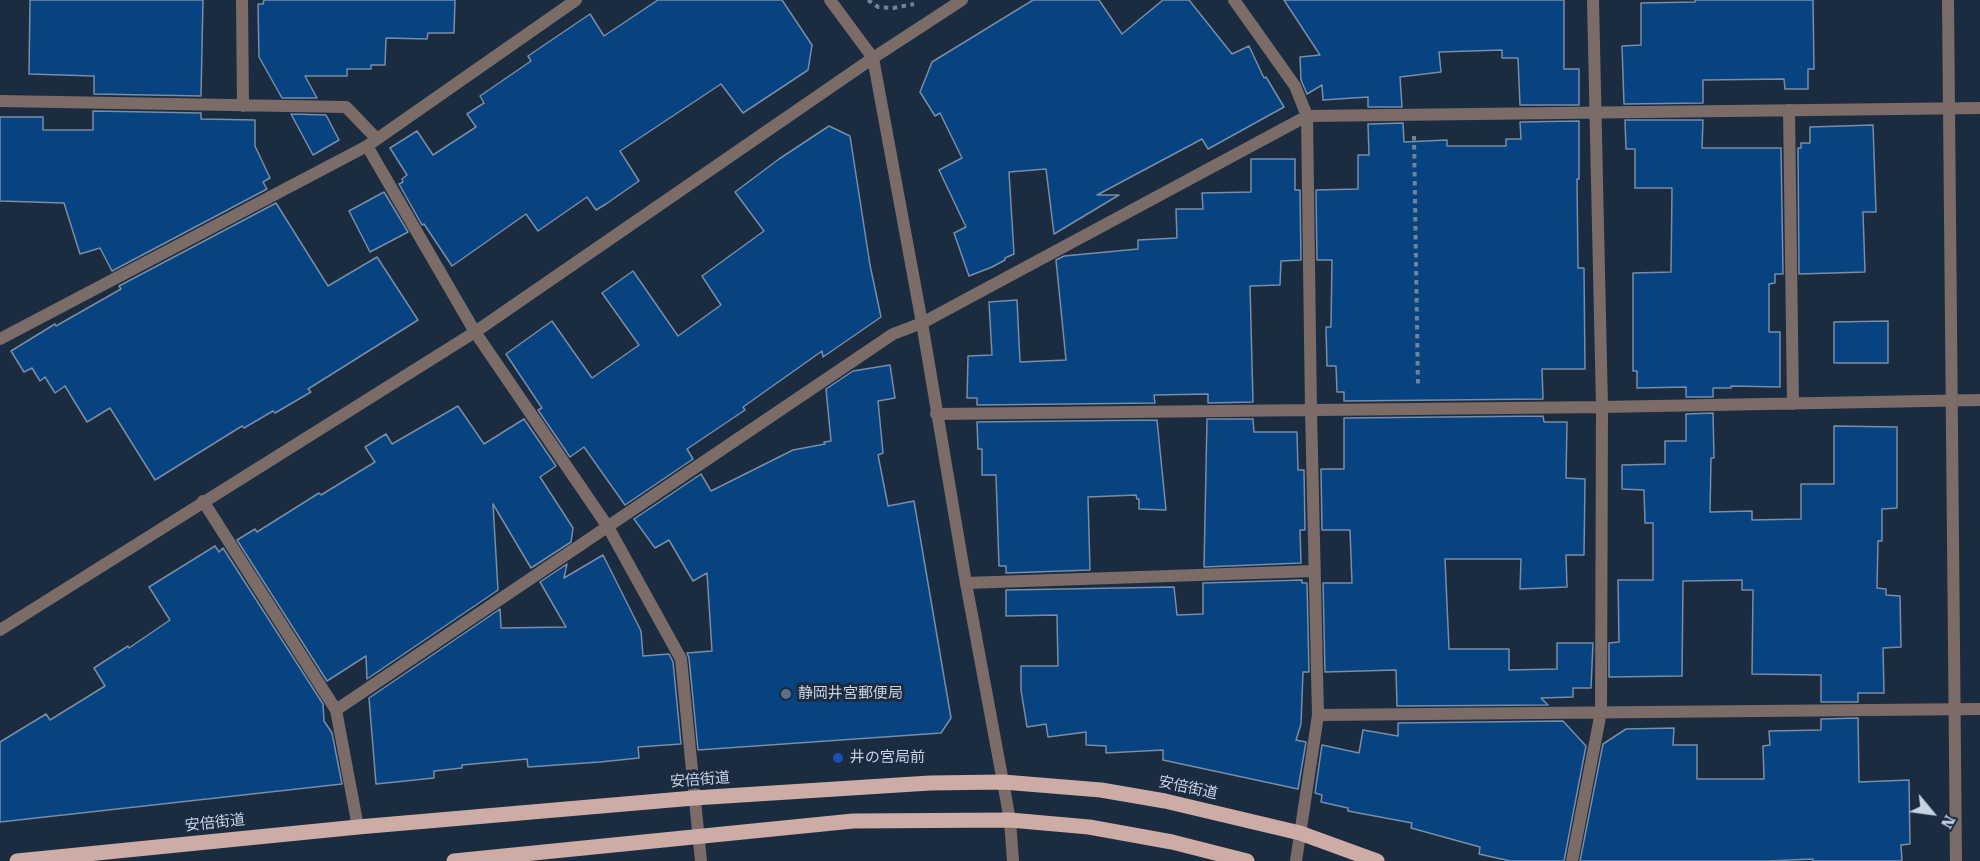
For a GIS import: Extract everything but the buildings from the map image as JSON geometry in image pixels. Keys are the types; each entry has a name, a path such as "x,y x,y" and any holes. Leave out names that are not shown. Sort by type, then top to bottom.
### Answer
{"main road":[{"name":"安倍街道","path":"17,861 358,827 694,798 930,783 1003,782 1101,790 1188,806 1300,833 1377,861"},
{"path":"454,861 853,821 1010,820 1089,827 1160,840 1247,861"}],"street":[{"path":"242,0 243,106"},
{"path":"0,339 371,142 576,0"},
{"path":"831,0 873,58 1010,820 1013,861"},
{"path":"0,630 475,332 873,58 962,0"},
{"path":"1234,0 1295,86 1307,116 1318,716 1296,861"},
{"path":"1572,861 1601,712 1602,407 1593,0"},
{"path":"1948,0 1956,861"},
{"path":"0,101 346,107 371,142 475,332 608,527 681,658 701,861"},
{"path":"336,710 893,334 922,323 1307,116 1980,108"},
{"path":"1789,110 1793,404"},
{"path":"936,414 1602,407 1980,400"},
{"path":"203,501 336,710 358,827"},
{"path":"966,583 1314,571"},
{"path":"1318,716 1980,709"}],"path":[{"path":"868,0 878,7 893,8 917,4 922,0"},
{"path":"1413,115 1419,409"}],"place":[{"name":"静岡井宮郵便局","path":"786,694"},
{"name":"井の宮局前","path":"838,758"}]}
